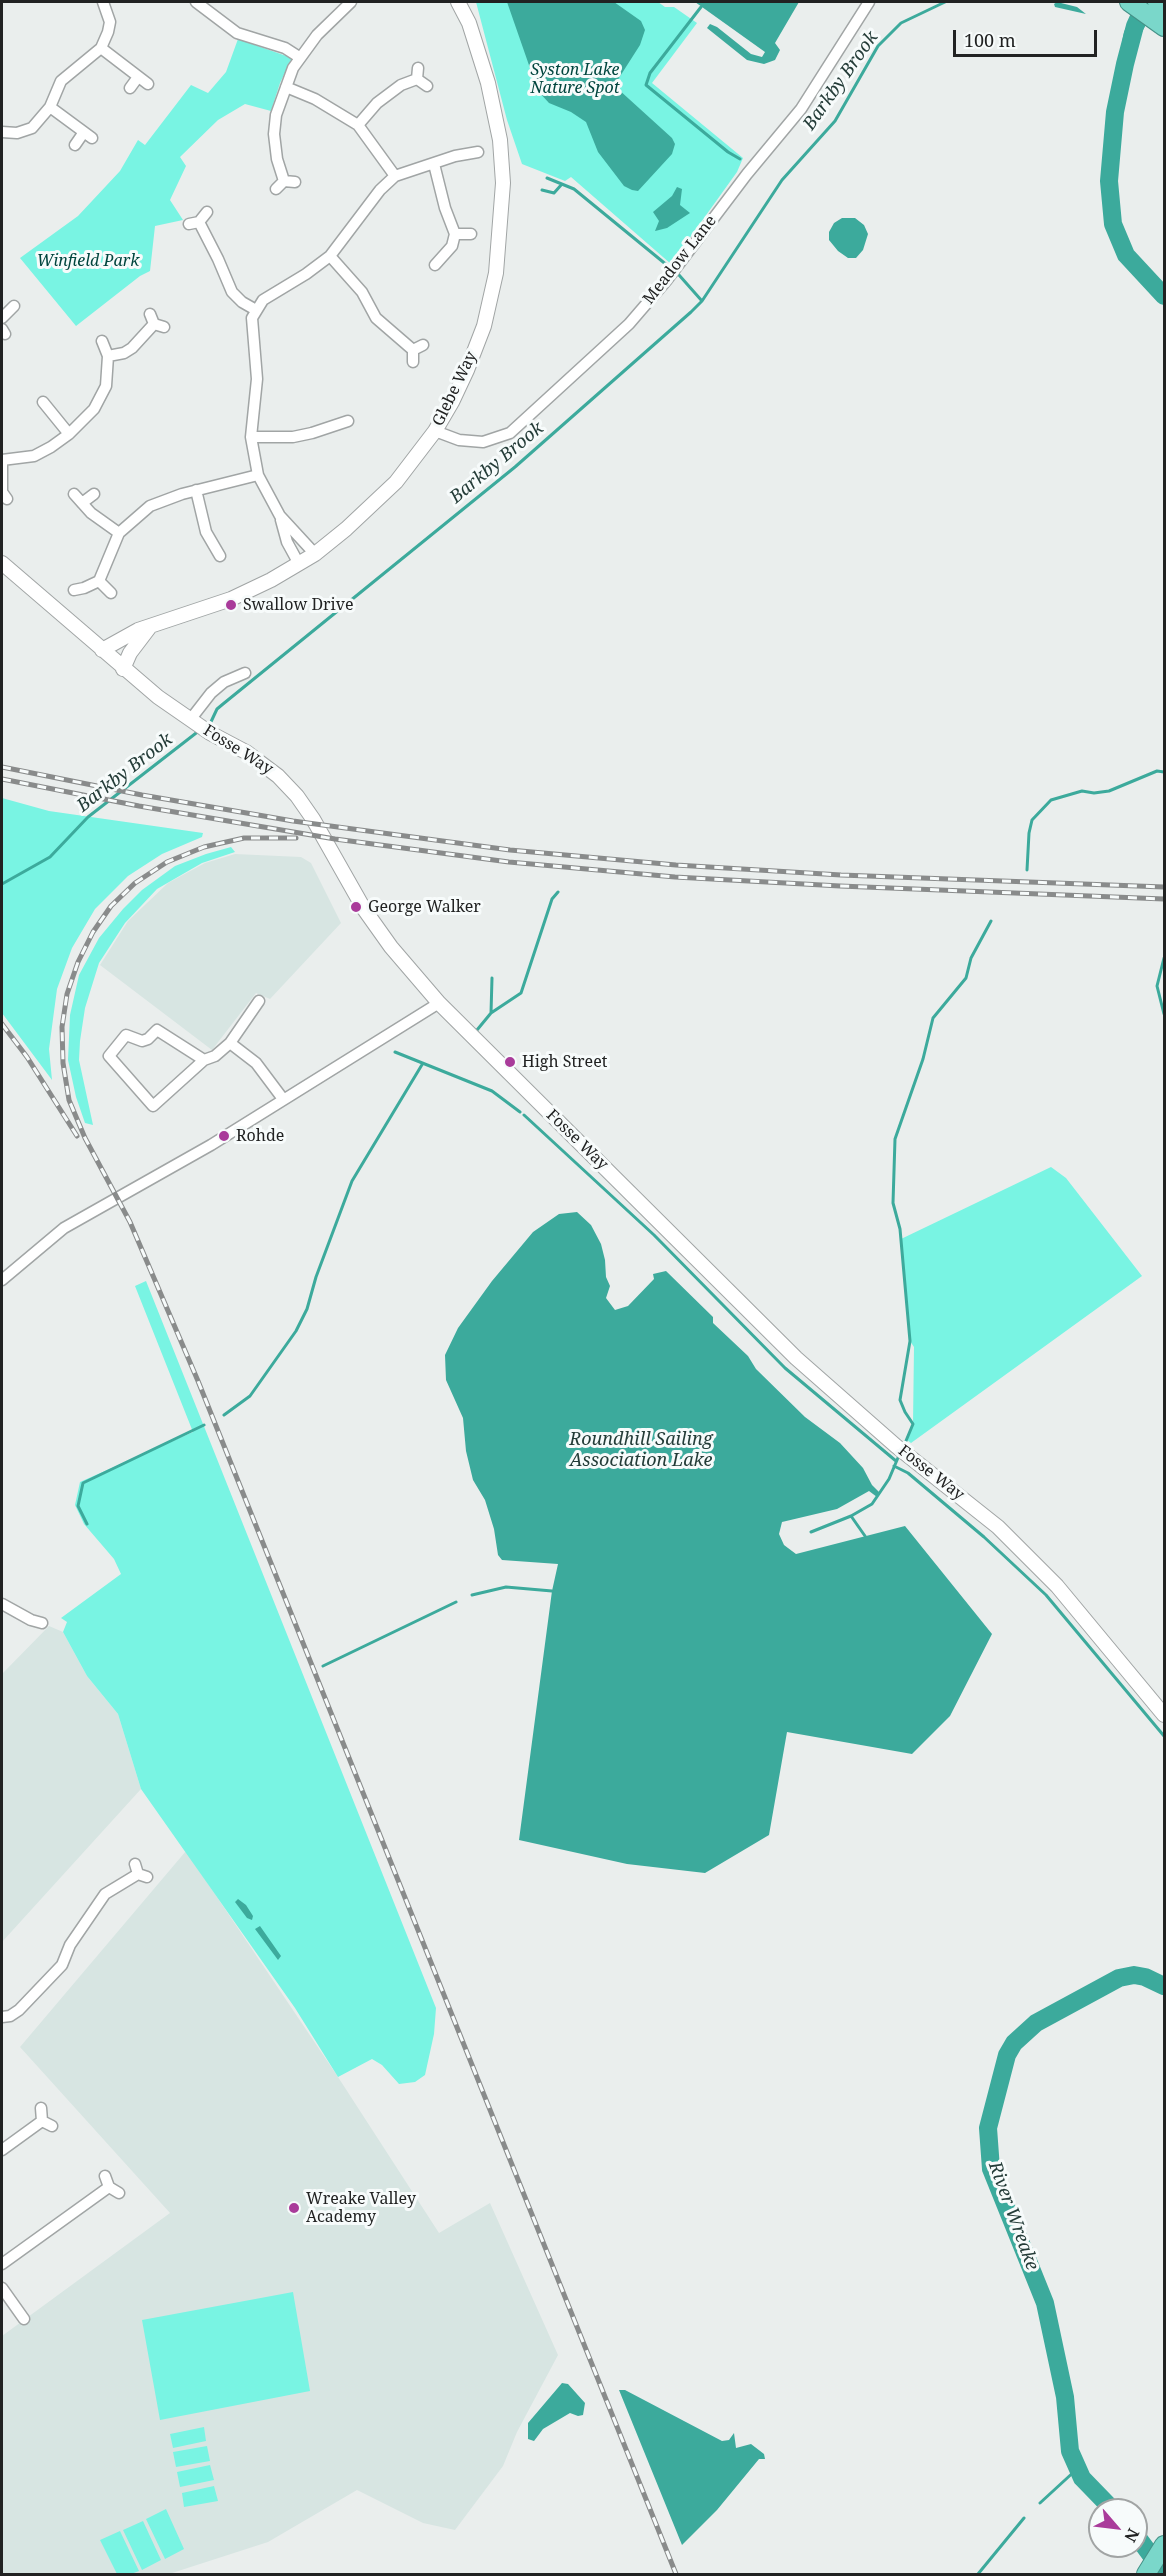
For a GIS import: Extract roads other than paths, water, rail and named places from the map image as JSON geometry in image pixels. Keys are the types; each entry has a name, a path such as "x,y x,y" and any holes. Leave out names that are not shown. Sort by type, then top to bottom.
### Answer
{"highway":[{"path":"1129,2 1164,27"},
{"path":"1157,2 1164,7"},
{"path":"1146,2574 1164,2545"}],"street":[{"path":"2,132 17,133 32,128 50,107 61,81 101,48 110,22 103,2"},
{"path":"196,2 237,33 285,48 299,57"},
{"path":"285,184 277,159 274,134 276,115 286,87 299,57 351,2"},
{"name":"Glebe Way","path":"102,650 125,636 231,599 315,554 388,490 412,463 435,431 467,370 483,326 496,273 501,227 503,183 500,140 488,83 469,23 458,2"},
{"name":"Meadow Lane","path":"435,431 459,440 483,442 510,433 629,324 801,109 870,2"},
{"path":"101,48 143,80 130,88"},
{"path":"358,125 377,103 418,73 427,86"},
{"path":"286,87 315,99 358,125 395,176"},
{"path":"50,107 88,135 75,145"},
{"path":"299,564 287,542 280,516 258,475 252,456 251,437 256,379 252,318 262,300 306,274 330,256 380,190 395,176 455,156 478,152"},
{"path":"434,164 445,208 455,234 452,246 435,265"},
{"path":"207,212 194,223 218,259 232,292 242,302 256,310"},
{"path":"455,234 471,234"},
{"path":"330,256 362,292 375,318 413,350 413,362"},
{"path":"2,318 14,306"},
{"path":"108,356 124,353 132,348 156,322"},
{"path":"7,499 2,492 2,460 33,456 51,447 69,434 94,409 103,394 108,356 102,341"},
{"path":"413,350 423,345"},
{"path":"43,402 69,434"},
{"path":"251,437 293,437 348,421"},
{"path":"74,590 99,581 119,533 150,506 167,498 258,475"},
{"path":"196,490 206,547 220,556"},
{"path":"74,494 103,524 119,533"},
{"path":"82,503 94,494"},
{"path":"280,516 315,554"},
{"name":"Fosse Way","path":"2,563 123,669 199,726 266,765 297,796 313,819 364,909 392,947 439,1003 796,1358 896,1446 998,1527 1057,1586 1164,1715"},
{"path":"99,581 111,593"},
{"path":"123,669 136,642 151,627"},
{"path":"199,726 211,693 224,682 245,673"},
{"path":"204,1060 157,1030 148,1039 142,1041 126,1035 109,1056 153,1106 204,1060 215,1056 230,1042 259,1001"},
{"path":"2,1280 64,1228 211,1145 439,1003"},
{"path":"230,1042 256,1063 284,1099"},
{"path":"2,1604 31,1620 42,1623"},
{"path":"2,2017 10,2016 19,2010 62,1965 70,1945 105,1894 140,1872"},
{"path":"2,2150 47,2123 41,2108"},
{"path":"2,2264 107,2181 119,2193"},
{"path":"2,2288 24,2319"}],"water":[{"path":"507,2 614,2 641,21 645,30 640,45 617,81 618,89 672,138 675,144 672,154 638,191 624,186 598,152 586,122 571,112 549,103 538,91"},
{"path":"695,2 799,2 775,43 780,50 775,60 764,64 747,60 707,28 710,24 717,27 751,54 762,57 765,52"},
{"path":"1057,2 1077,7 1086,14 1055,7 1054,4"},
{"path":"1137,2 1158,2 1137,46 1122,42"},
{"path":"677,187 682,189 680,205 690,213 667,228 655,231 659,221 653,212 672,196"},
{"path":"842,218 855,218 864,225 868,234 863,250 856,258 848,258 829,240 829,232 834,223"},
{"name":"Roundhill Sailing Association Lake","path":"577,1212 591,1225 601,1244 606,1277 610,1286 606,1298 615,1310 628,1306 654,1279 653,1274 666,1271 713,1317 713,1323 748,1356 756,1369 805,1417 840,1443 863,1468 872,1485 880,1493 877,1497 869,1491 837,1509 782,1522 779,1534 784,1545 796,1554 905,1526 992,1634 950,1716 912,1754 787,1732 769,1835 705,1873 627,1864 519,1840 552,1591 558,1564 502,1560 498,1555 494,1529 485,1500 473,1480 466,1451 463,1418 446,1380 445,1355 458,1328 492,1281 533,1232 559,1214"},
{"path":"238,1899 246,1905 253,1916 252,1920 247,1918 235,1902"},
{"path":"260,1926 281,1956 278,1960 255,1929"},
{"path":"562,2383 568,2384 585,2403 583,2415 570,2413 543,2429 534,2441 528,2439 528,2423"},
{"path":"619,2390 625,2390 722,2441 729,2440 734,2433 736,2448 751,2444 764,2454 765,2459 759,2459 717,2510 682,2545"}],"waterway":[{"name":"Barkby Brook","path":"209,726 217,709 515,467 691,312 702,301 782,180 835,121 878,46 901,23 945,2"},
{"name":"River Wreake","path":"1146,2 1135,26 1115,112 1109,181 1113,224 1126,255 1164,296"},
{"path":"701,7 650,73 646,85 728,152 740,159"},
{"path":"547,178 574,189 679,275 702,301"},
{"path":"542,190 554,193 562,184"},
{"name":"Barkby Brook","path":"2,884 50,857 88,817 200,730"},
{"path":"1027,870 1032,820 1051,800 1082,791 1094,793 1109,791 1157,771 1164,772"},
{"path":"477,1030 491,1013 521,993 552,899 558,892"},
{"path":"903,1448 913,1424 900,1400 910,1341 900,1229 893,1203 895,1139 923,1059 933,1018 966,978 971,958 991,921"},
{"path":"1164,958 1157,986 1164,1014"},
{"path":"491,1013 492,978"},
{"path":"395,1052 492,1091 520,1112"},
{"path":"224,1415 250,1396 296,1331 307,1309 316,1277 352,1181 423,1063"},
{"path":"524,1115 654,1235 785,1368 896,1461"},
{"path":"87,1524 78,1506 83,1483 204,1425"},
{"path":"811,1532 851,1516 872,1504 889,1479 900,1453"},
{"path":"894,1466 908,1473 984,1537 1046,1595 1164,1736"},
{"path":"851,1516 865,1536"},
{"path":"472,1595 506,1587 552,1591"},
{"path":"323,1666 456,1602"},
{"name":"River Wreake","path":"1101,2498 1082,2478 1070,2451 1065,2397 1045,2303 991,2169 988,2128 1007,2055 1014,2043 1036,2023 1119,1978 1134,1975 1145,1977 1164,1986"},
{"path":"1040,2503 1077,2469"},
{"path":"978,2574 1024,2518"},
{"name":"River Wreake","path":"1148,2551 1164,2573"}],"railway":[{"path":"2,767 142,795 293,821 510,850 676,865 841,875 1164,887"},
{"path":"2,779 139,806 335,839 509,862 675,877 1164,899"},
{"path":"296,838 244,838 204,847 167,862 135,883 111,906 93,932 78,962 67,994 62,1027 63,1063 69,1100 85,1138 130,1222 198,1381 676,2574"},
{"path":"2,1024 27,1057 77,1136"}],"place":[{"name":"Swallow Drive","path":"231,605"},
{"name":"George Walker","path":"356,907"},
{"name":"High Street","path":"510,1062"},
{"name":"Rohde","path":"224,1136"},
{"name":"Wreake Valley Academy","path":"294,2208"}],"park label":[{"name":"Syston Lake Nature Spot","path":"575,79"},
{"name":"Winfield Park","path":"88,261"}]}
